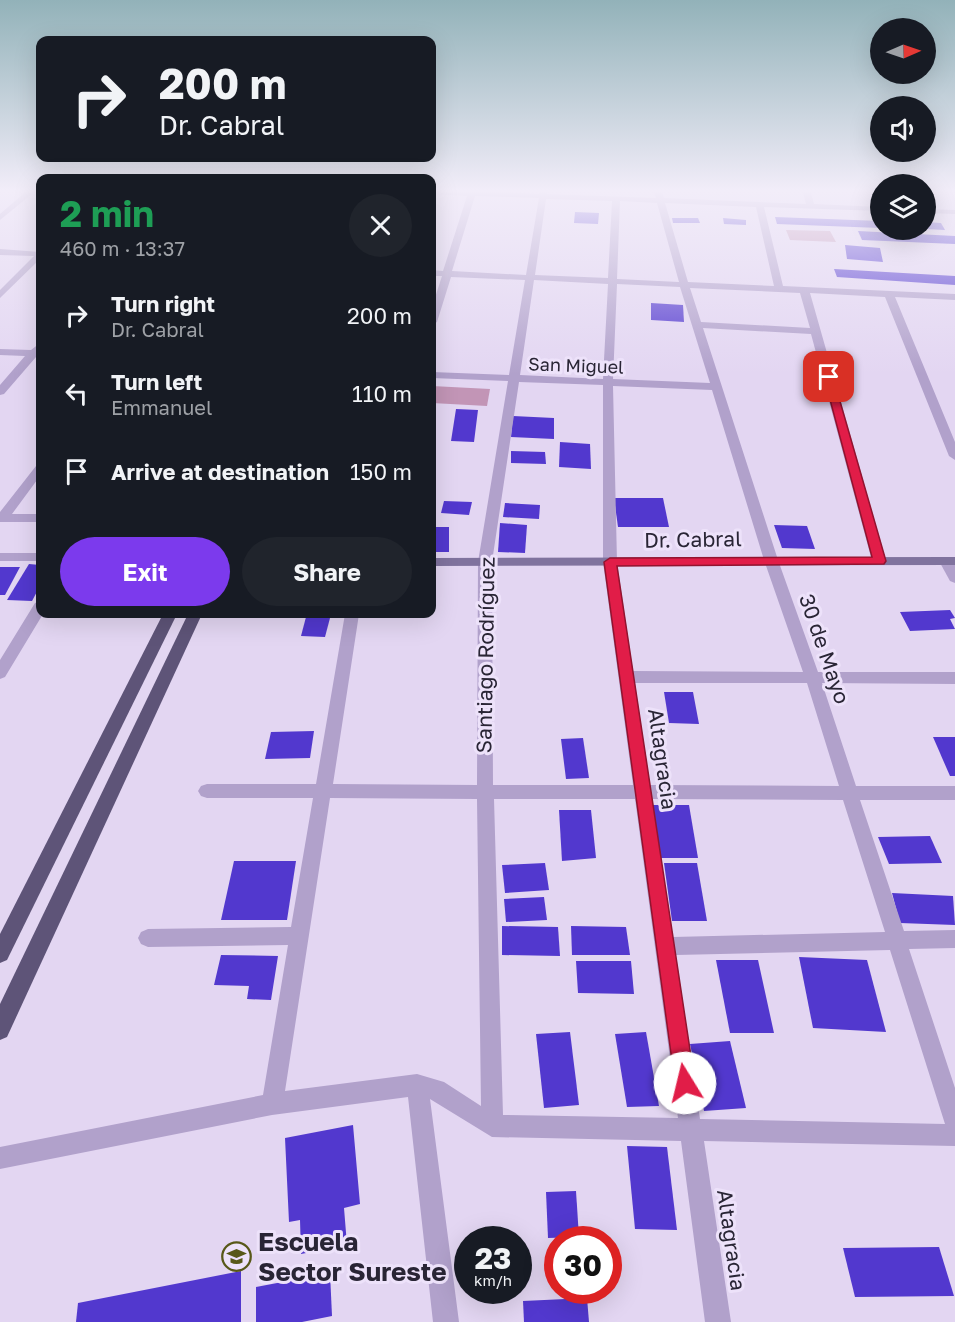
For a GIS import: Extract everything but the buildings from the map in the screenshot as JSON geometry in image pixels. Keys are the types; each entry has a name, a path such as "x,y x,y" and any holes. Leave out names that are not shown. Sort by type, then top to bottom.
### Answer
{"main road":[{"path":"0,954 168,618"},
{"path":"0,1030 193,618"}],"street":[{"path":"436,308 453,251"},
{"name":"Santiago Rodríguez","path":"492,1126 485,793 485,562 536,251"},
{"name":"Altagracia","path":"614,251 608,383 610,562 718,1322"},
{"name":"30 de Mayo","path":"675,251 771,560 813,678 955,1122"},
{"path":"770,251 779,289"},
{"path":"0,252 36,255"},
{"path":"0,295 36,259"},
{"path":"436,273 955,297"},
{"path":"804,290 879,561"},
{"path":"889,294 955,456"},
{"path":"698,325 816,330"},
{"path":"0,352 36,351"},
{"path":"0,392 36,353"},
{"name":"San Miguel","path":"436,375 718,387"},
{"path":"1,518 36,473"},
{"path":"1,518 36,518"},
{"path":"0,557 36,557"},
{"path":"951,561 955,578"},
{"name":"Dr. Cabral","path":"436,562 951,561"},
{"path":"0,673 36,613"},
{"path":"272,1104 351,618"},
{"path":"0,644 17,644"},
{"path":"626,677 955,678"},
{"path":"207,791 955,793"},
{"path":"148,938 300,936"},
{"path":"664,946 955,939"},
{"path":"417,1085 446,1322"},
{"path":"0,1158 272,1104 417,1085 436,1090 492,1126 955,1135"}],"shaded area":[{"path":"436,386 490,389 487,406 436,403"}],"place":[{"name":"Escuela Sector Sureste","path":"237,1257"}],"route":[{"path":"685,1083 610,562 879,561 829,377"}]}
